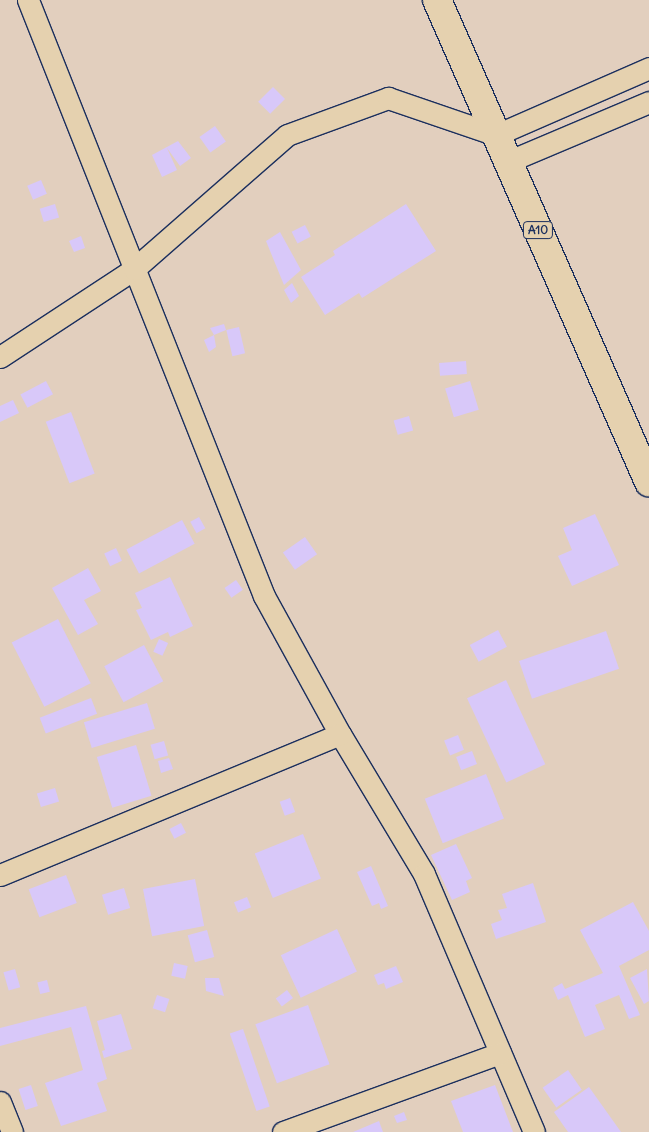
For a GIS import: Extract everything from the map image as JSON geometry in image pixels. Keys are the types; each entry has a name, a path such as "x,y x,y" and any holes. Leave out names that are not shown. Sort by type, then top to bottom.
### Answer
{"highway":[{"name":"A10","path":"437,0 649,482"}],"street":[{"path":"28,0 264,596 340,734 424,874 534,1132"},
{"path":"0,357 134,269 287,136 388,98 496,135 649,68"},
{"path":"507,162 649,102"},
{"path":"0,875 340,734"},
{"path":"283,1132 500,1053"},
{"path":"0,1102 12,1132"}],"building":[{"path":"273,87 285,99 270,114 258,102"},
{"path":"215,126 226,142 210,152 199,137"},
{"path":"178,141 191,158 180,166 167,148 177,170 162,177 152,155"},
{"path":"41,180 47,194 33,200 27,186"},
{"path":"55,204 59,217 44,222 40,209"},
{"path":"406,204 436,251 362,298 359,293 325,315 301,277 335,255 333,251"},
{"path":"305,225 311,237 298,243 292,232"},
{"path":"280,232 301,270 284,285 266,241"},
{"path":"81,236 85,248 74,252 69,241"},
{"path":"292,283 299,296 291,303 284,290"},
{"path":"224,324 226,330 214,335 210,328"},
{"path":"239,327 245,353 232,356 226,330"},
{"path":"214,335 216,347 209,352 204,340"},
{"path":"466,361 467,374 440,376 439,363"},
{"path":"46,381 53,394 27,408 20,395"},
{"path":"470,381 479,410 454,417 445,389"},
{"path":"13,400 19,413 0,422 0,406"},
{"path":"71,412 95,474 69,483 46,422"},
{"path":"409,416 413,430 398,435 394,420"},
{"path":"595,514 619,565 572,586 558,556 572,550 563,528"},
{"path":"199,517 205,528 197,533 190,522"},
{"path":"182,520 195,544 139,573 126,550"},
{"path":"305,537 317,554 295,570 283,552"},
{"path":"116,548 122,561 110,566 104,553"},
{"path":"88,568 101,591 84,600 98,624 78,635 52,588"},
{"path":"170,577 193,626 170,637 168,632 151,640 136,610 142,608 135,593"},
{"path":"236,580 243,590 231,598 225,588"},
{"path":"58,619 91,683 44,707 12,643"},
{"path":"498,630 507,647 479,662 470,645"},
{"path":"606,631 619,669 532,699 519,661"},
{"path":"159,639 168,643 162,656 153,652"},
{"path":"144,645 163,681 124,702 104,666"},
{"path":"506,680 545,764 506,782 467,698"},
{"path":"91,698 97,714 46,734 40,718"},
{"path":"147,703 155,729 92,748 84,722"},
{"path":"458,735 464,750 450,755 444,741"},
{"path":"164,741 168,755 155,759 151,745"},
{"path":"136,745 151,796 112,808 97,757"},
{"path":"472,751 477,764 461,770 456,757"},
{"path":"169,758 173,769 161,773 158,761"},
{"path":"486,774 504,819 443,843 425,799"},
{"path":"55,788 59,801 41,807 37,794"},
{"path":"290,798 295,812 285,816 280,802"},
{"path":"181,823 186,833 174,839 169,829"},
{"path":"303,834 321,879 273,898 255,853"},
{"path":"456,844 472,878 466,881 470,892 452,900 431,855"},
{"path":"371,866 388,906 381,909 379,903 372,906 357,872"},
{"path":"66,875 77,903 39,917 29,889"},
{"path":"195,879 204,926 152,936 143,889"},
{"path":"533,883 546,922 496,939 491,924 502,920 498,910 507,908 502,894"},
{"path":"124,888 130,908 108,915 102,895"},
{"path":"247,897 251,907 238,912 234,902"},
{"path":"633,902 649,931 649,950 619,966 640,1015 629,1019 619,995 595,1005 605,1029 585,1037 568,995 558,1000 553,988 562,983 565,989 603,973 580,930"},
{"path":"337,929 357,972 301,998 281,955"},
{"path":"207,930 214,957 195,962 188,935"},
{"path":"174,963 188,966 185,979 171,976"},
{"path":"396,966 403,982 386,989 384,983 378,985 374,975"},
{"path":"15,969 20,987 9,991 3,972"},
{"path":"647,969 649,1001 644,1004 630,978"},
{"path":"205,978 219,978 224,996 206,991"},
{"path":"47,980 50,992 40,994 37,982"},
{"path":"287,990 293,998 282,1006 276,998"},
{"path":"157,995 169,999 165,1012 153,1008"},
{"path":"308,1005 330,1064 277,1083 255,1024"},
{"path":"86,1006 107,1079 97,1083 107,1111 61,1126 45,1083 83,1070 71,1027 0,1046 0,1028"},
{"path":"121,1014 132,1049 104,1058 102,1051 105,1050 97,1021"},
{"path":"243,1029 270,1107 256,1111 230,1034"},
{"path":"568,1070 582,1090 556,1107 543,1088"},
{"path":"31,1085 38,1106 25,1110 19,1089"},
{"path":"495,1085 513,1132 463,1132 451,1101"},
{"path":"589,1087 621,1132 568,1132 554,1112"},
{"path":"404,1112 407,1120 397,1123 394,1116"},
{"path":"379,1121 383,1132 353,1132"}]}
